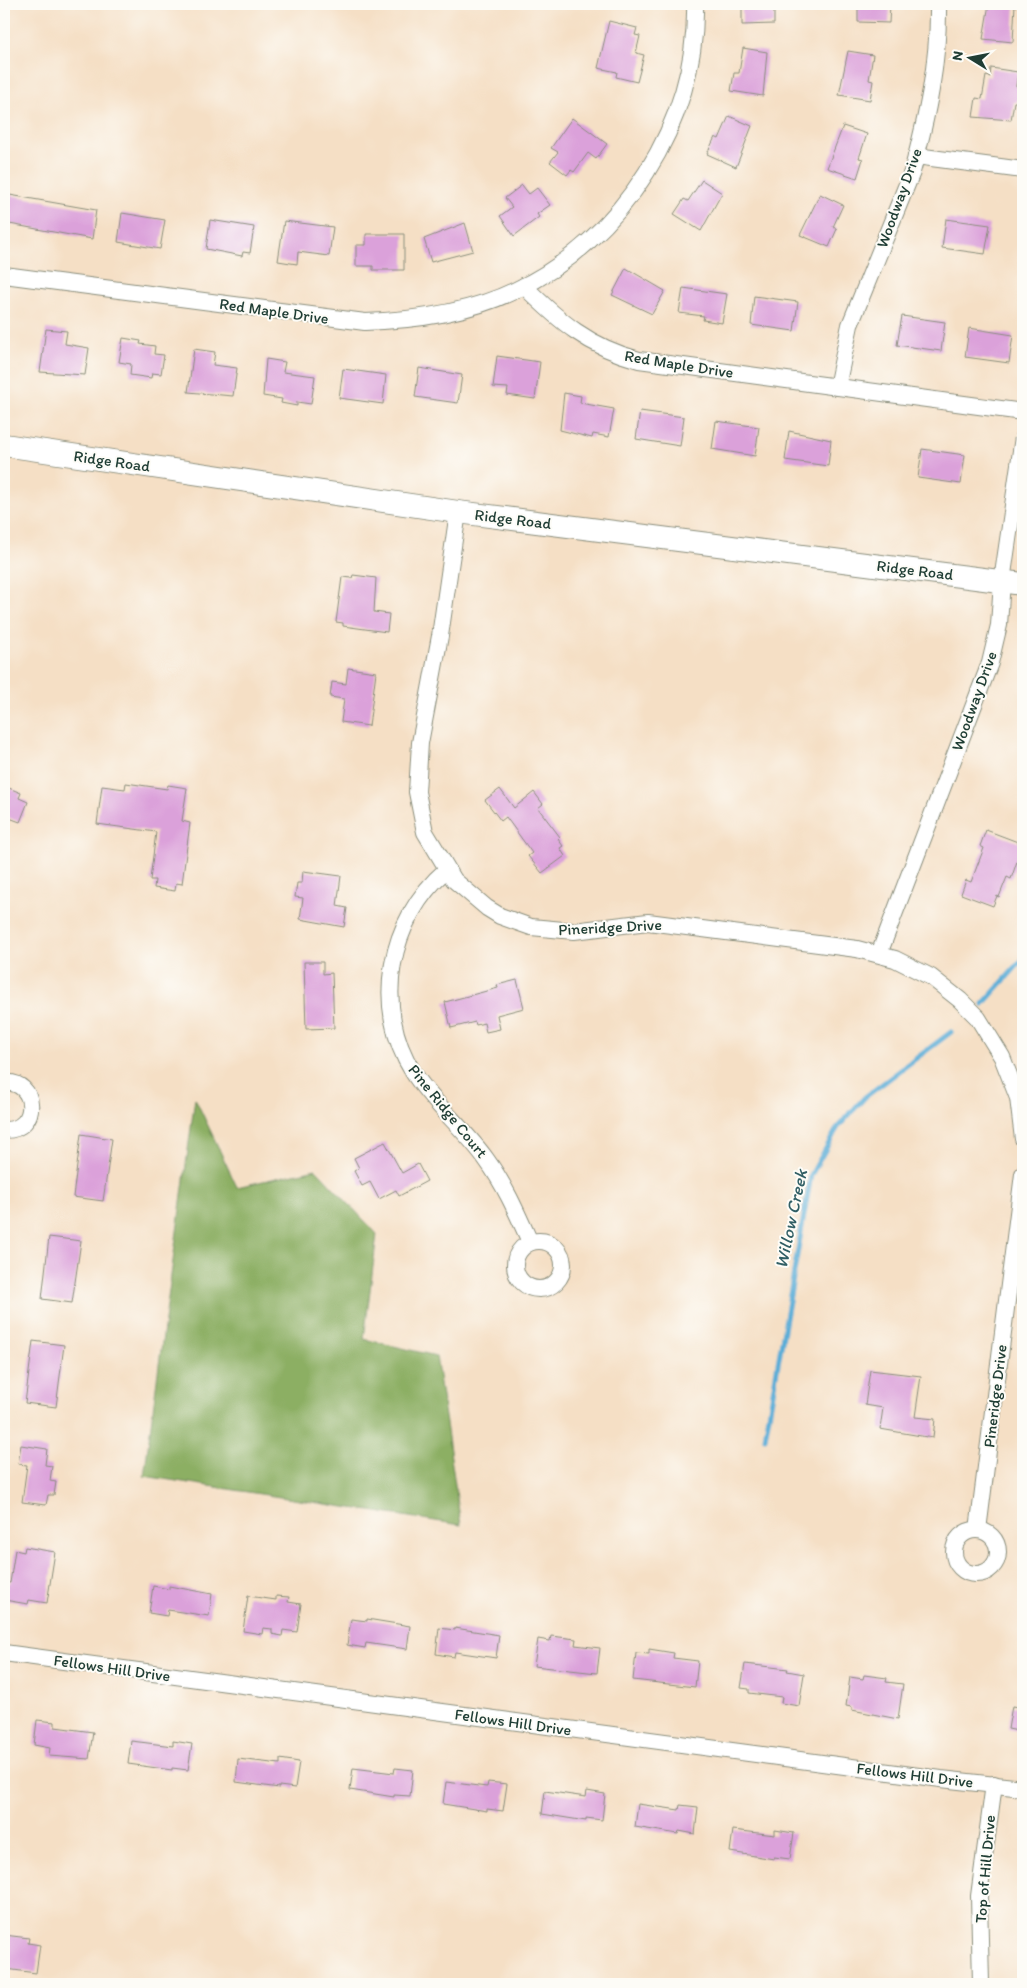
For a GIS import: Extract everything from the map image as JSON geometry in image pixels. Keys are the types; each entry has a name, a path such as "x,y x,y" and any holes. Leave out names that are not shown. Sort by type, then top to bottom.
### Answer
{"street":[{"path":"524,286 553,269 579,249 609,220 649,168 668,135 688,75 693,42 695,4"},
{"name":"Woodway Drive","path":"836,387 850,325 912,172 927,116 935,66 938,4"},
{"path":"916,156 1023,170"},
{"name":"Red Maple Drive","path":"4,274 365,322 404,320 444,314 475,306 524,286 578,334 617,354 638,360 1023,412"},
{"name":"Woodway Drive","path":"879,954 990,663 999,625 1013,583 1023,437"},
{"name":"Ridge Road","path":"4,445 458,512 1013,583"},
{"name":"Pineridge Drive","path":"458,512 440,636 420,743 417,783 419,811 425,832 446,870 466,892 487,908 500,916 531,927 574,932 648,922 748,934 879,954 931,977 960,1000 978,1018 1002,1057 1018,1098 1023,1139"},
{"name":"Pine Ridge Court","path":"446,870 430,884 402,928 399,937 390,983 394,1027 400,1048 413,1072 487,1160 510,1196 530,1242"},
{"path":"4,1084 15,1084 22,1088 30,1101 31,1109 24,1123 18,1128 4,1130"},
{"name":"Pineridge Drive","path":"978,1530 1023,1174"},
{"name":"Fellows Hill Drive","path":"4,1653 941,1779 1023,1788"},
{"name":"Top of Hill Drive","path":"981,1984 979,1896 994,1784"}],"green space":[{"path":"195,1098 237,1187 316,1169 377,1234 364,1339 436,1356 461,1525 144,1476"}],"building":[{"path":"747,4 774,6 774,24 742,25 742,6 747,6"},
{"path":"858,4 890,4 889,23 858,22"},
{"path":"989,4 1015,4 1013,42 983,39"},
{"path":"609,21 637,28 635,35 640,36 636,53 644,55 637,82 616,77 617,72 598,68"},
{"path":"743,48 767,52 763,96 731,91 734,73 739,73"},
{"path":"848,51 873,55 869,80 873,81 870,100 839,95"},
{"path":"991,68 1018,72 1016,86 1020,87 1017,102 1014,102 1011,120 973,117 976,98 982,99 986,76 990,77"},
{"path":"729,116 752,126 736,167 707,154 715,137 719,139"},
{"path":"572,118 607,144 596,159 588,153 574,172 571,170 567,175 550,162 558,152 551,148"},
{"path":"843,126 867,134 859,158 863,159 857,178 827,168"},
{"path":"702,180 722,193 701,231 674,214 684,199 688,201"},
{"path":"522,185 529,194 537,188 550,205 537,214 539,217 514,236 500,216 512,207 505,198"},
{"path":"4,194 96,210 92,239 4,223"},
{"path":"820,194 843,205 833,227 837,229 829,247 800,235"},
{"path":"122,213 165,220 160,249 118,242"},
{"path":"946,219 990,225 985,254 942,248"},
{"path":"210,220 254,227 250,253 243,252 242,256 206,249"},
{"path":"284,221 333,227 329,256 298,252 297,264 278,261"},
{"path":"465,223 473,251 431,262 424,239"},
{"path":"366,234 404,234 404,270 373,270 373,266 356,266 356,245 366,245"},
{"path":"626,268 665,291 652,314 612,295"},
{"path":"683,288 727,294 722,323 703,320 704,316 679,313"},
{"path":"754,296 798,302 794,331 751,325"},
{"path":"902,316 945,322 941,351 897,345"},
{"path":"969,328 1013,335 1009,363 965,357"},
{"path":"46,329 67,331 65,344 89,348 85,375 40,372"},
{"path":"123,338 141,341 140,344 155,346 154,354 164,355 161,374 152,373 151,378 130,375 131,364 119,362"},
{"path":"194,349 215,352 213,365 237,368 233,396 188,392"},
{"path":"497,356 540,362 535,399 507,395 508,388 493,387"},
{"path":"266,359 285,362 283,372 315,376 311,404 297,402 297,406 281,403 282,399 263,396"},
{"path":"419,368 462,375 458,403 415,397"},
{"path":"343,369 386,375 383,404 339,398"},
{"path":"564,393 581,396 580,403 614,409 609,437 593,434 592,438 560,430"},
{"path":"640,411 684,417 680,446 636,439"},
{"path":"716,421 759,427 755,456 712,449"},
{"path":"789,431 831,440 828,466 785,460"},
{"path":"922,449 965,455 961,484 918,478"},
{"path":"353,575 376,578 374,612 389,614 387,632 343,626 343,623 336,622 342,577 352,578"},
{"path":"348,668 376,672 369,726 341,722 344,699 330,697 332,682 346,684"},
{"path":"126,783 167,789 168,785 187,788 182,821 190,823 182,884 176,883 175,891 154,888 155,880 150,880 156,832 97,824 102,786 125,789"},
{"path":"4,786 21,793 19,798 28,802 20,822 4,816"},
{"path":"500,789 514,808 534,792 543,804 538,808 560,837 558,839 563,846 560,848 565,856 542,873 528,856 532,853 506,817 501,821 485,800"},
{"path":"986,830 1023,844 1011,879 1007,877 993,906 961,894 966,880 971,882 984,848 980,846"},
{"path":"303,871 341,876 337,906 347,908 344,927 300,919 303,898 295,897 297,883 302,883"},
{"path":"304,962 323,962 323,974 332,973 334,1028 306,1029"},
{"path":"517,980 524,1008 497,1015 500,1029 486,1032 484,1023 476,1025 475,1022 451,1028 445,1002 498,988 497,985"},
{"path":"81,1134 112,1139 103,1201 73,1197"},
{"path":"385,1142 402,1173 418,1164 427,1181 399,1196 396,1190 379,1199 370,1182 362,1186 354,1171 359,1168 354,1158"},
{"path":"49,1237 81,1241 72,1303 42,1299"},
{"path":"33,1341 64,1345 56,1407 25,1403"},
{"path":"870,1370 921,1376 915,1417 935,1419 933,1438 880,1429 883,1408 865,1405"},
{"path":"21,1445 47,1449 45,1465 52,1466 50,1481 56,1482 54,1495 48,1495 46,1505 22,1502 27,1465 18,1464"},
{"path":"25,1547 55,1552 47,1603 29,1600 28,1604 4,1600 4,1582 10,1583 15,1550 24,1552"},
{"path":"153,1586 169,1589 169,1586 212,1594 209,1616 168,1610 167,1616 149,1613"},
{"path":"248,1596 276,1600 276,1596 289,1597 288,1602 301,1604 297,1632 283,1630 282,1636 272,1634 272,1629 263,1628 262,1634 243,1631"},
{"path":"351,1619 367,1621 367,1619 410,1626 407,1649 366,1643 365,1648 347,1645"},
{"path":"439,1628 455,1630 455,1628 499,1635 496,1658 455,1652 454,1657 436,1654"},
{"path":"551,1636 576,1639 575,1645 600,1648 597,1673 534,1666 538,1639 550,1641"},
{"path":"649,1649 674,1653 673,1658 698,1661 695,1687 633,1680 636,1653 649,1654"},
{"path":"745,1664 788,1669 787,1671 804,1674 799,1706 781,1703 782,1697 749,1693 749,1689 741,1688"},
{"path":"864,1675 887,1678 886,1682 903,1684 898,1719 852,1710 852,1707 846,1706 850,1677 863,1679"},
{"path":"1012,1706 1023,1708 1023,1732 1008,1729"},
{"path":"37,1720 55,1722 55,1727 93,1732 89,1759 49,1756 50,1748 34,1745"},
{"path":"131,1741 173,1746 173,1741 192,1744 188,1770 172,1768 172,1770 128,1764"},
{"path":"238,1759 280,1764 280,1759 299,1762 295,1788 279,1786 279,1788 236,1782"},
{"path":"353,1768 394,1773 395,1768 413,1770 410,1796 394,1795 394,1797 350,1790"},
{"path":"446,1782 487,1787 488,1782 507,1784 503,1811 487,1809 487,1811 443,1804"},
{"path":"545,1791 586,1797 587,1791 605,1794 602,1820 586,1818 586,1821 542,1814"},
{"path":"638,1804 679,1810 680,1805 698,1807 695,1834 679,1831 678,1834 635,1827"},
{"path":"733,1830 775,1835 775,1830 794,1833 790,1859 774,1857 774,1859 730,1852"},
{"path":"4,1935 29,1938 28,1943 40,1945 36,1973 6,1969 7,1966 4,1966"}],"waterway":[{"name":"Willow Creek","path":"983,1004 1023,959"},
{"name":"Willow Creek","path":"765,1438 811,1175 838,1127 865,1097 951,1032"}]}
